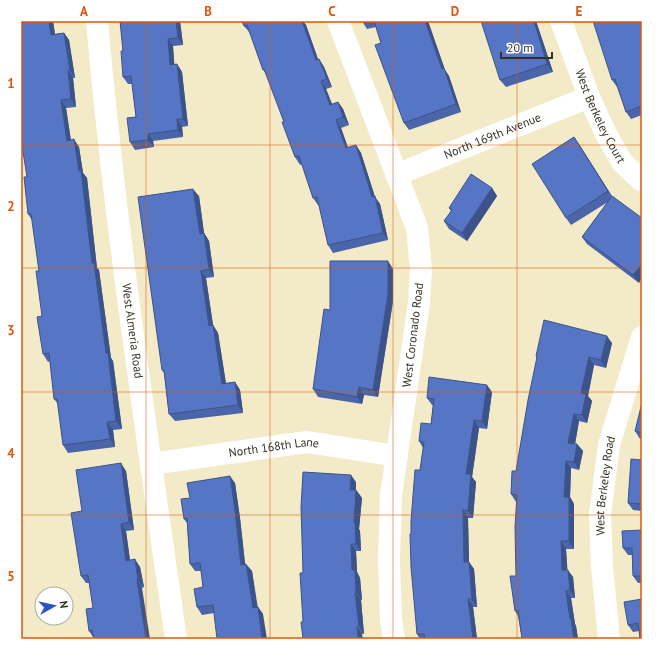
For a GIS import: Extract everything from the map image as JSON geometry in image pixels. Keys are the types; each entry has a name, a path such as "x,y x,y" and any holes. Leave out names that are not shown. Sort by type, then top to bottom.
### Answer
{"street":[{"name":"West Almeria Road","path":"97,21 105,114 145,429 176,639"},
{"name":"West Coronado Road","path":"338,21 417,228 421,270 419,303 391,495 389,560 391,620 394,639"},
{"name":"West Berkeley Court","path":"561,21 589,97 605,132 622,162 642,180"},
{"name":"North 169th Avenue","path":"396,175 589,97"},
{"name":"West Berkeley Road","path":"609,639 602,567 600,514 608,445 642,337"},
{"name":"North 168th Lane","path":"151,464 307,442 396,456"}],"building":[{"path":"21,21 49,21 51,35 64,33 70,70 68,70 71,99 61,100 67,141 74,139 79,171 81,170 92,263 94,263 106,353 108,353 116,421 107,422 110,439 63,445 57,399 54,399 49,353 43,354 37,317 42,316 36,271 39,271 31,214 28,214 24,177 27,177 21,139"},
{"path":"120,21 176,21 178,38 168,39 170,65 177,64 183,119 177,119 178,130 148,134 148,140 130,142 127,118 136,117 131,76 123,77 121,51 123,51"},
{"path":"242,21 302,21 316,60 319,59 327,79 321,81 330,105 338,102 343,117 336,120 346,148 356,145 372,197 375,196 383,233 328,245 317,197 313,198 299,156 295,157 282,122 284,122 247,25 244,26"},
{"path":"374,21 425,21 442,69 444,68 456,104 404,123 375,45 381,43"},
{"path":"481,21 534,21 547,64 500,80"},
{"path":"593,21 642,21 642,106 626,112 615,79 612,80"},
{"path":"574,137 608,191 566,218 532,164"},
{"path":"471,174 492,188 462,233 444,221 452,210 449,208"},
{"path":"193,189 200,234 204,233 209,269 201,271 209,326 213,325 222,384 235,382 238,405 169,414 164,370 162,370 138,197"},
{"path":"612,196 642,218 642,264 633,275 582,237"},
{"path":"330,261 388,261 388,294 373,390 359,387 357,397 313,389 324,309 330,310"},
{"path":"544,320 607,336 601,360 589,357 581,393 586,394 582,415 574,414 568,443 577,444 574,462 566,461 564,497 569,497 569,541 561,541 562,570 568,570 570,590 566,591 574,639 522,639 518,610 515,611 510,576 516,576 515,527 517,495 511,494 512,471 516,471 536,356"},
{"path":"429,377 487,385 482,421 474,420 466,474 471,474 468,511 463,510 464,562 469,562 472,599 468,599 473,639 425,639 424,634 417,634 411,567 410,534 415,470 420,470 424,442 419,441 421,423 431,424 434,399 427,398"},
{"path":"642,403 642,433 635,431"},
{"path":"631,459 642,460 642,504 628,503"},
{"path":"121,463 129,522 121,524 126,561 135,559 146,639 94,639 92,630 89,631 86,609 93,608 88,575 81,576 71,513 82,511 76,470"},
{"path":"303,472 351,475 350,490 356,490 354,523 356,544 351,544 352,570 355,570 355,593 359,626 357,627 358,639 303,639 301,622 303,622 300,573 303,573 301,507"},
{"path":"230,476 241,565 246,564 253,608 258,607 262,639 217,639 213,605 197,607 194,589 203,587 200,563 190,564 187,518 184,519 181,499 190,498 187,483"},
{"path":"642,530 642,576 633,576 632,548 623,548 622,531"},
{"path":"642,599 642,639 640,639 638,623 628,625 624,602"}]}
